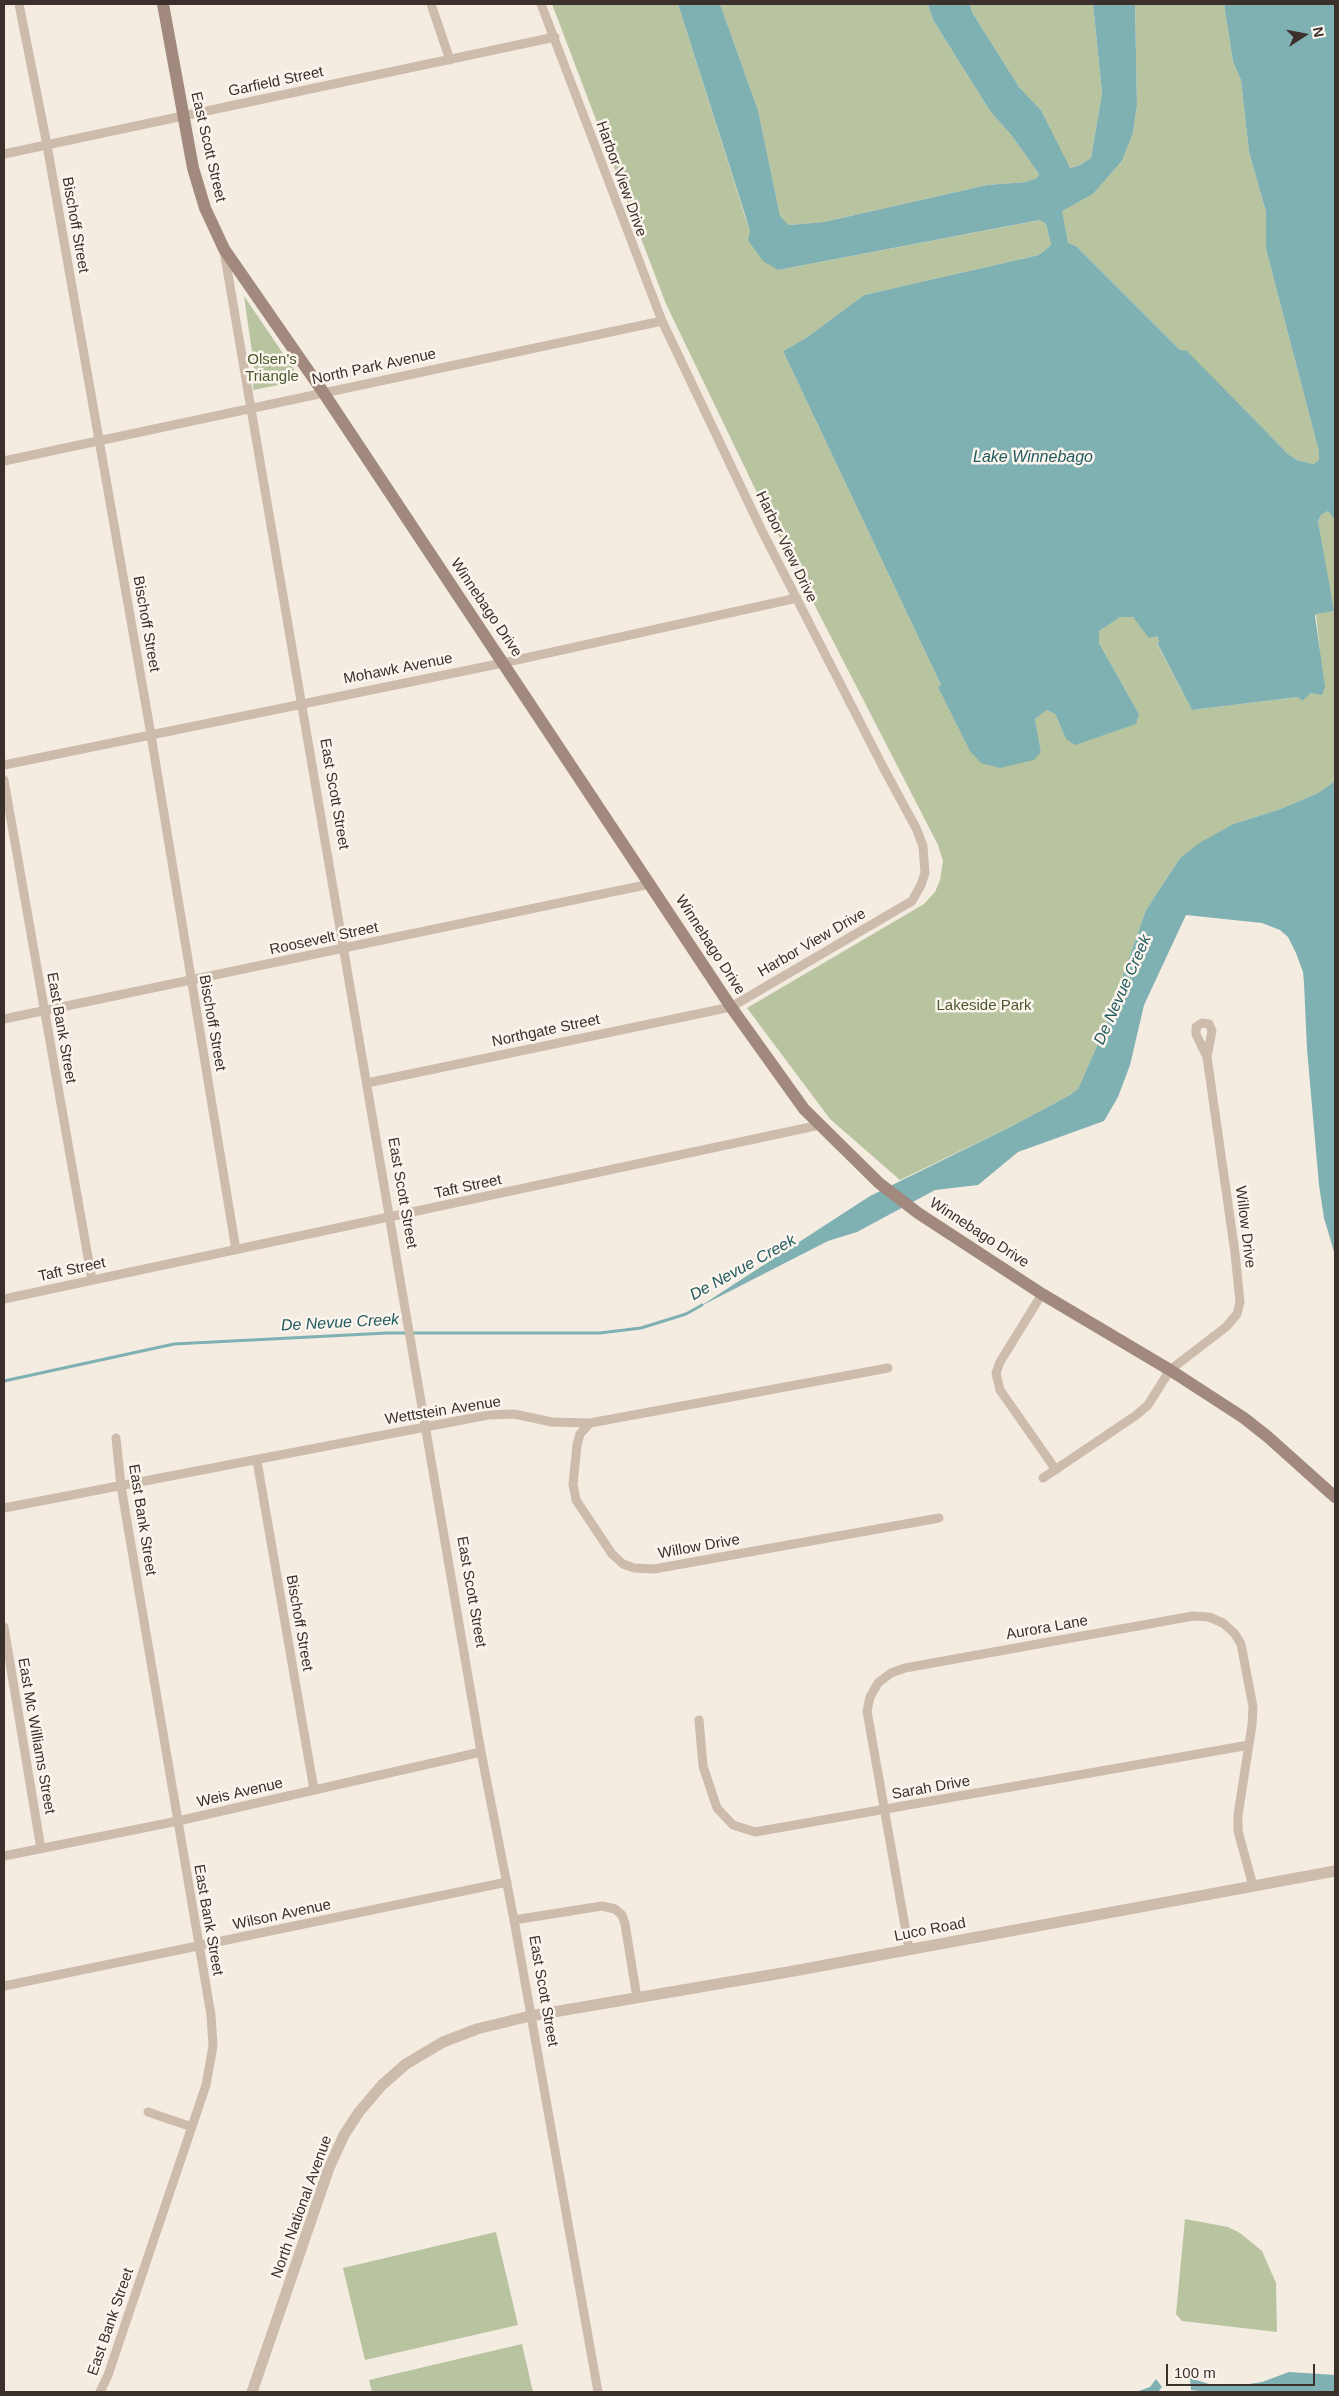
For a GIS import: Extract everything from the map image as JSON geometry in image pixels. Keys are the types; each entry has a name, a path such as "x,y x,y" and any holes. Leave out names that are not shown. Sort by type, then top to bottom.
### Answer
{"main road":[{"name":"East Scott Street","path":"163,4 193,168 205,208 224,249"},
{"name":"Winnebago Drive","path":"224,249 323,392 731,1007 804,1109 880,1183 918,1213 1042,1294 1170,1370 1262,1432 1335,1497"}],"street":[{"name":"Bischoff Street","path":"19,4 47,144 100,440 151,734 190,981 236,1250"},
{"path":"431,4 450,60"},
{"name":"Harbor View Drive","path":"541,4 555,37 608,185 662,321 797,598 916,828 923,846 925,873 912,901 731,1007"},
{"name":"Garfield Street","path":"4,154 555,37"},
{"name":"East Scott Street","path":"224,249 481,1752 514,1920 598,2392"},
{"name":"North Park Avenue","path":"4,461 662,321"},
{"name":"Mohawk Avenue","path":"4,765 302,702 503,663 797,598"},
{"name":"East Bank Street","path":"4,780 92,1280"},
{"name":"Roosevelt Street","path":"4,1019 650,884"},
{"name":"Northgate Street","path":"367,1083 731,1007"},
{"name":"Willow Drive","path":"1170,1370 1226,1327 1237,1314 1240,1302 1207,1057"},
{"name":"Taft Street","path":"4,1299 820,1125"},
{"path":"1042,1294 1000,1362 996,1373 1000,1390 1056,1470"},
{"name":"Wettstein Avenue","path":"4,1508 257,1461 426,1426 503,1414 552,1422 590,1423 888,1368"},
{"path":"1043,1478 1135,1416 1148,1405 1170,1370"},
{"name":"Willow Drive","path":"590,1423 580,1434 577,1445 573,1484 576,1500 612,1554 623,1564 634,1568 654,1569 939,1518"},
{"name":"East Bank Street","path":"100,2392 108,2375 208,2080 213,2046 211,2016 121,1486 116,1438"},
{"name":"Bischoff Street","path":"257,1461 314,1790"},
{"name":"Aurora Lane","path":"909,1949 867,1711 872,1693 887,1675 905,1668 1193,1616 1210,1617 1226,1625 1236,1636 1243,1651 1252,1706 1249,1745 1238,1822 1253,1886"},
{"name":"East Mc Williams Street","path":"4,1627 41,1849"},
{"name":"Sarah Drive","path":"699,1720 700,1751 708,1787 719,1812 737,1828 750,1832 765,1832 1249,1745"},
{"name":"Weis Avenue","path":"4,1856 178,1821 481,1752"},
{"name":"Luco Road","path":"530,2016 1335,1871"},
{"name":"Wilson Avenue","path":"4,1986 507,1882"},
{"path":"514,1920 602,1906 615,1909 622,1915 625,1924 637,1998"},
{"name":"North National Avenue","path":"252,2392 332,2160 359,2112 391,2077 429,2049 477,2029 530,2016"},
{"path":"148,2112 192,2127"}],"green space":[{"name":"Lakeside Park","path":"552,4 678,4 750,232 778,270 1041,220 1046,224 1051,245 1039,255 864,295 806,338 783,351 941,685 939,687 1041,752 1035,719 1047,710 1055,714 1066,739 1139,714 1099,643 1099,631 1109,623 1120,617 1133,617 1153,636 1157,636 1159,642 1157,644 1192,710 1298,697 1302,701 1320,651 1316,614 1332,610 1318,521 1321,515 1328,511 1334,517 1335,781 1318,793 1278,810 1233,824 1180,858 1146,910 1103,1032 1078,1089 1014,1125 900,1180 830,1119 747,1008 924,904 935,892 940,880 943,861 938,845 761,501 666,304"},
{"path":"720,4 928,4 933,20 990,111 1012,136 1039,174 1037,178 1026,182 987,185 824,222 789,225 780,217 758,110"},
{"path":"970,4 1093,4 1102,93 1091,158 1080,165 1069,168 1041,110 1019,87 972,12"},
{"path":"1135,4 1224,4 1233,62 1241,80 1249,152 1266,212 1266,249 1319,452 1319,460 1313,464 1297,460 1288,454 1187,352 1180,350 1076,246 1068,243 1061,211 1093,194 1122,161 1133,133 1137,105"},
{"name":"Olsen's Triangle","path":"244,296 297,374 299,381 253,390 254,366"},
{"path":"1185,2219 1228,2227 1240,2233 1262,2251 1276,2283 1277,2332 1182,2321 1176,2314"},
{"path":"496,2232 518,2325 365,2360 343,2268"},
{"path":"522,2344 533,2392 372,2392 369,2380"}],"water":[{"name":"Lake Winnebago","path":"678,4 720,4 758,110 780,216 789,225 824,222 987,185 1026,182 1037,178 1039,174 1012,136 990,111 933,20 928,4 970,4 972,12 1019,87 1041,110 1070,168 1080,165 1091,158 1102,93 1093,4 1135,4 1137,105 1133,133 1122,161 1093,194 1062,211 1068,243 1076,246 1180,350 1187,351 1288,454 1297,460 1313,464 1319,460 1319,452 1266,249 1266,212 1249,152 1241,80 1233,62 1224,4 1335,4 1335,520 1328,511 1321,515 1318,521 1334,611 1316,614 1315,616 1325,687 1322,695 1311,693 1302,701 1298,697 1192,710 1157,643 1159,642 1157,636 1149,638 1133,617 1120,617 1099,631 1099,643 1139,714 1136,724 1075,745 1066,739 1055,714 1047,710 1035,719 1041,752 1034,760 1000,768 981,763 970,751 938,687 941,685 783,351 806,338 864,295 1039,255 1051,245 1046,224 1040,220 778,270 763,261 748,240 750,232 747,221"},
{"path":"1335,781 1335,1255 1324,1218 1319,1185 1307,1049 1303,972 1296,953 1288,937 1280,930 1262,923 1186,915 1144,1005 1130,1065 1118,1097 1104,1121 1018,1152 978,1185 935,1190 857,1232 828,1241 699,1307 870,1196 1014,1125 1078,1089 1103,1032 1146,910 1180,858 1198,844 1233,824 1278,810 1318,793"},
{"path":"1289,2372 1335,2375 1335,2392 1207,2392 1191,2390 1190,2378 1212,2385 1237,2386 1262,2382"},
{"path":"1156,2379 1162,2387 1158,2392 1136,2392 1150,2387"}],"waterway":[{"name":"De Nevue Creek","path":"4,1381 174,1344 387,1333 600,1333 641,1328 686,1314 702,1305"}]}
